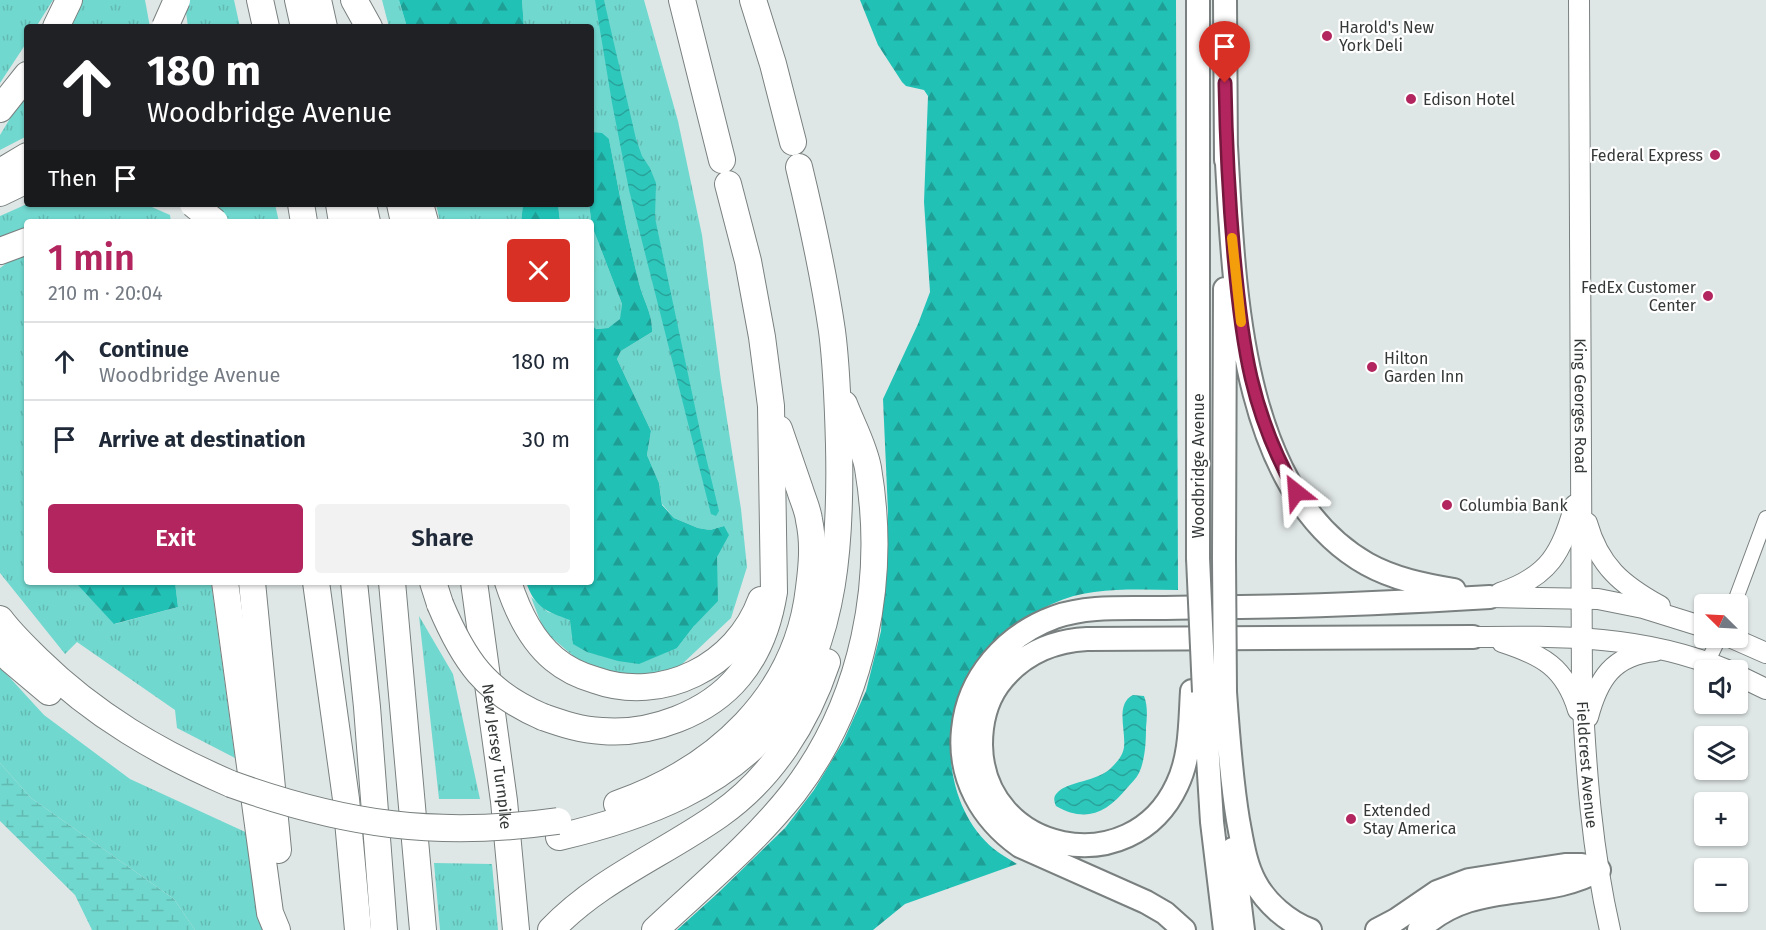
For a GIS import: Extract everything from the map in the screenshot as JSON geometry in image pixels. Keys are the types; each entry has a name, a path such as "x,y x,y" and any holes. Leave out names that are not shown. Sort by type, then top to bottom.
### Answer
{"highway":[{"path":"57,24 69,0"},
{"path":"162,0 166,24"},
{"path":"167,24 177,0"},
{"path":"260,0 265,24"},
{"path":"298,0 303,24"},
{"path":"318,0 323,24"},
{"path":"348,0 354,24"},
{"path":"354,0 367,24"},
{"path":"437,593 454,638 472,665 503,695 518,706 543,717 574,727 602,731 632,731 661,724 689,714 716,698 739,676 758,647 770,618 774,592 771,406 756,304 682,0"},
{"path":"0,649 102,735 140,759 182,781 232,794 391,825 473,829 603,827 644,813 684,795 719,774 754,745 781,715 802,681 818,641 835,567 840,485 838,388 826,290 796,154 773,64 753,0"},
{"path":"0,109 24,79"},
{"path":"0,172 24,158"},
{"path":"0,193 24,181"},
{"path":"198,207 212,219"},
{"path":"0,251 24,242"},
{"path":"655,930 742,848 794,791 836,723 850,688 861,654 868,616 874,577 874,537 867,467 862,446 838,388"},
{"path":"559,829 633,799 672,780 705,760 739,732 765,702 784,673 801,635 808,600 812,540 809,518 771,406"},
{"path":"551,930 570,910 624,872 720,814 748,792 793,738 824,673 844,602 850,560 849,522 840,485"},
{"path":"509,585 515,603 531,632 555,659 581,676 608,685 638,688 668,684 698,673 722,657 740,639 750,624 773,569"},
{"path":"225,585 270,913 277,930"},
{"path":"252,585 286,930"},
{"path":"316,585 346,799 358,930"},
{"path":"354,585 367,707 384,930"},
{"path":"392,585 423,930"},
{"name":"New Jersey Turnpike","path":"474,585 504,801 516,930"},
{"path":"0,619 49,671 111,722 189,766 232,794"}],"main road":[{"name":"Woodbridge Avenue","path":"1198,0 1198,558 1207,692 1212,822 1225,930"},
{"name":"Woodbridge Avenue","path":"1225,0 1224,558 1207,692 1230,822 1243,930"},
{"name":"King Georges Road","path":"1579,0 1581,598"},
{"path":"1226,146 1236,278 1248,367 1266,431 1278,458 1310,514 1328,534 1366,563 1401,578 1490,597 1529,580 1542,571 1555,557 1575,505 1581,466"},
{"path":"1581,497 1590,534 1609,568 1628,586 1694,623"},
{"path":"1184,930 1146,902 1020,846 1003,834 983,812 973,793 966,774 962,752 962,733 965,714 975,687 997,655 1012,641 1037,625 1068,614 1099,608 1248,607 1490,597 1581,598 1627,604 1694,624"},
{"name":"Fieldcrest Avenue","path":"1581,598 1584,738 1588,792 1610,930"},
{"path":"1473,637 1525,650 1544,659 1556,669 1567,683 1576,702 1584,738"},
{"path":"1207,692 1177,785 1158,813 1126,838 1087,846 1045,838 1009,814 990,785 982,760 981,735 986,710 992,695 1020,661 1040,649 1056,644 1087,639 1582,637 1625,641 1698,660"},
{"path":"1748,645 1766,653"},
{"path":"1584,738 1594,696 1608,672 1635,654 1666,650"},
{"path":"1748,680 1766,688"},
{"path":"1207,692 1234,795 1243,845 1251,873 1262,892 1274,906 1289,919 1310,930"},
{"path":"1377,930 1437,892 1469,880 1565,865 1582,865 1599,870"},
{"path":"1419,930 1436,915 1465,901 1488,895 1571,882 1599,870"}],"street":[{"path":"1738,594 1766,518"}],"green space":[{"path":"0,0 53,0 38,24 24,24 24,47 0,83"},
{"path":"76,0 145,0 149,24 65,24"},
{"path":"189,0 234,0 239,24 188,24 186,12"},
{"path":"382,0 399,0 406,24 388,24"},
{"path":"399,0 522,0 524,24 406,24"},
{"path":"522,0 644,0 678,121 702,235 741,509 747,567 731,618 679,667 636,678 585,666 544,631 531,597 548,612 677,648 694,626 717,557 724,526 710,530 698,528 674,518 662,504 659,483 647,455 651,431 617,359 621,351 652,332 652,325 635,265 609,139 594,133 594,24 524,24"},
{"path":"860,0 1176,0 1178,590 1114,590 1067,598 1020,621 992,643 974,664 955,710 951,731 953,774 958,796 979,834 994,849 1017,864 905,904 873,930 677,930 785,828 814,790 843,742 866,691 881,631 888,512 883,399 918,324 930,292 924,202 928,96 924,90 906,86 902,82 878,45"},
{"path":"24,95 24,138 0,150 0,135"},
{"path":"594,132 602,133 609,139 635,265 651,319 652,332 621,351 617,359 651,431 647,455 659,483 662,505 674,518 698,528 710,530 724,526 729,535 717,557 718,601 677,648 639,664 587,652 573,644 570,620 542,607 533,598 527,585 594,585 594,327 608,328 620,319 622,304 594,231 594,219 591,219 589,207 594,207"},
{"path":"24,205 152,207 170,215 171,219 24,219 24,234 0,242 0,216"},
{"path":"212,207 276,207 278,219 226,219 213,211"},
{"path":"437,207 523,207 521,219 439,219"},
{"path":"523,207 558,207 560,219 521,219"},
{"path":"558,207 589,207 591,219 560,219"},
{"path":"594,231 622,304 621,319 608,328 595,329"},
{"path":"24,251 24,585 78,585 115,624 178,607 175,585 211,585 235,758 177,728 175,710 77,642 65,654 0,573 0,268"},
{"path":"78,585 175,585 178,607 114,624"},
{"path":"419,616 453,674 480,799 439,799"},
{"path":"0,667 44,715 130,779 254,836 267,930 195,930 174,899 31,798 0,763"},
{"path":"0,763 31,798 174,899 195,930 92,930 75,895 0,821"},
{"path":"434,863 492,864 498,930 440,930"}],"water":[{"path":"595,0 604,0 636,139 656,183 655,218 719,511 716,516 711,514 629,190"},
{"path":"1133,695 1144,696 1147,712 1144,757 1136,777 1112,804 1095,813 1077,814 1056,806 1055,796 1062,789 1099,776 1120,758 1124,747 1122,718 1124,705"}],"slow traffic":[{"path":"1232,238 1241,322"}],"place":[{"name":"Harold's New York Deli","path":"1327,36"},
{"name":"Edison Hotel","path":"1411,99"},
{"name":"Federal Express","path":"1715,155"},
{"name":"FedEx Customer Center","path":"1708,296"},
{"name":"Hilton Garden Inn","path":"1372,367"},
{"name":"Columbia Bank","path":"1447,505"},
{"name":"Extended Stay America","path":"1351,819"}],"route":[{"path":"1225,83 1229,198 1246,355 1251,383 1266,431 1296,492"}]}
